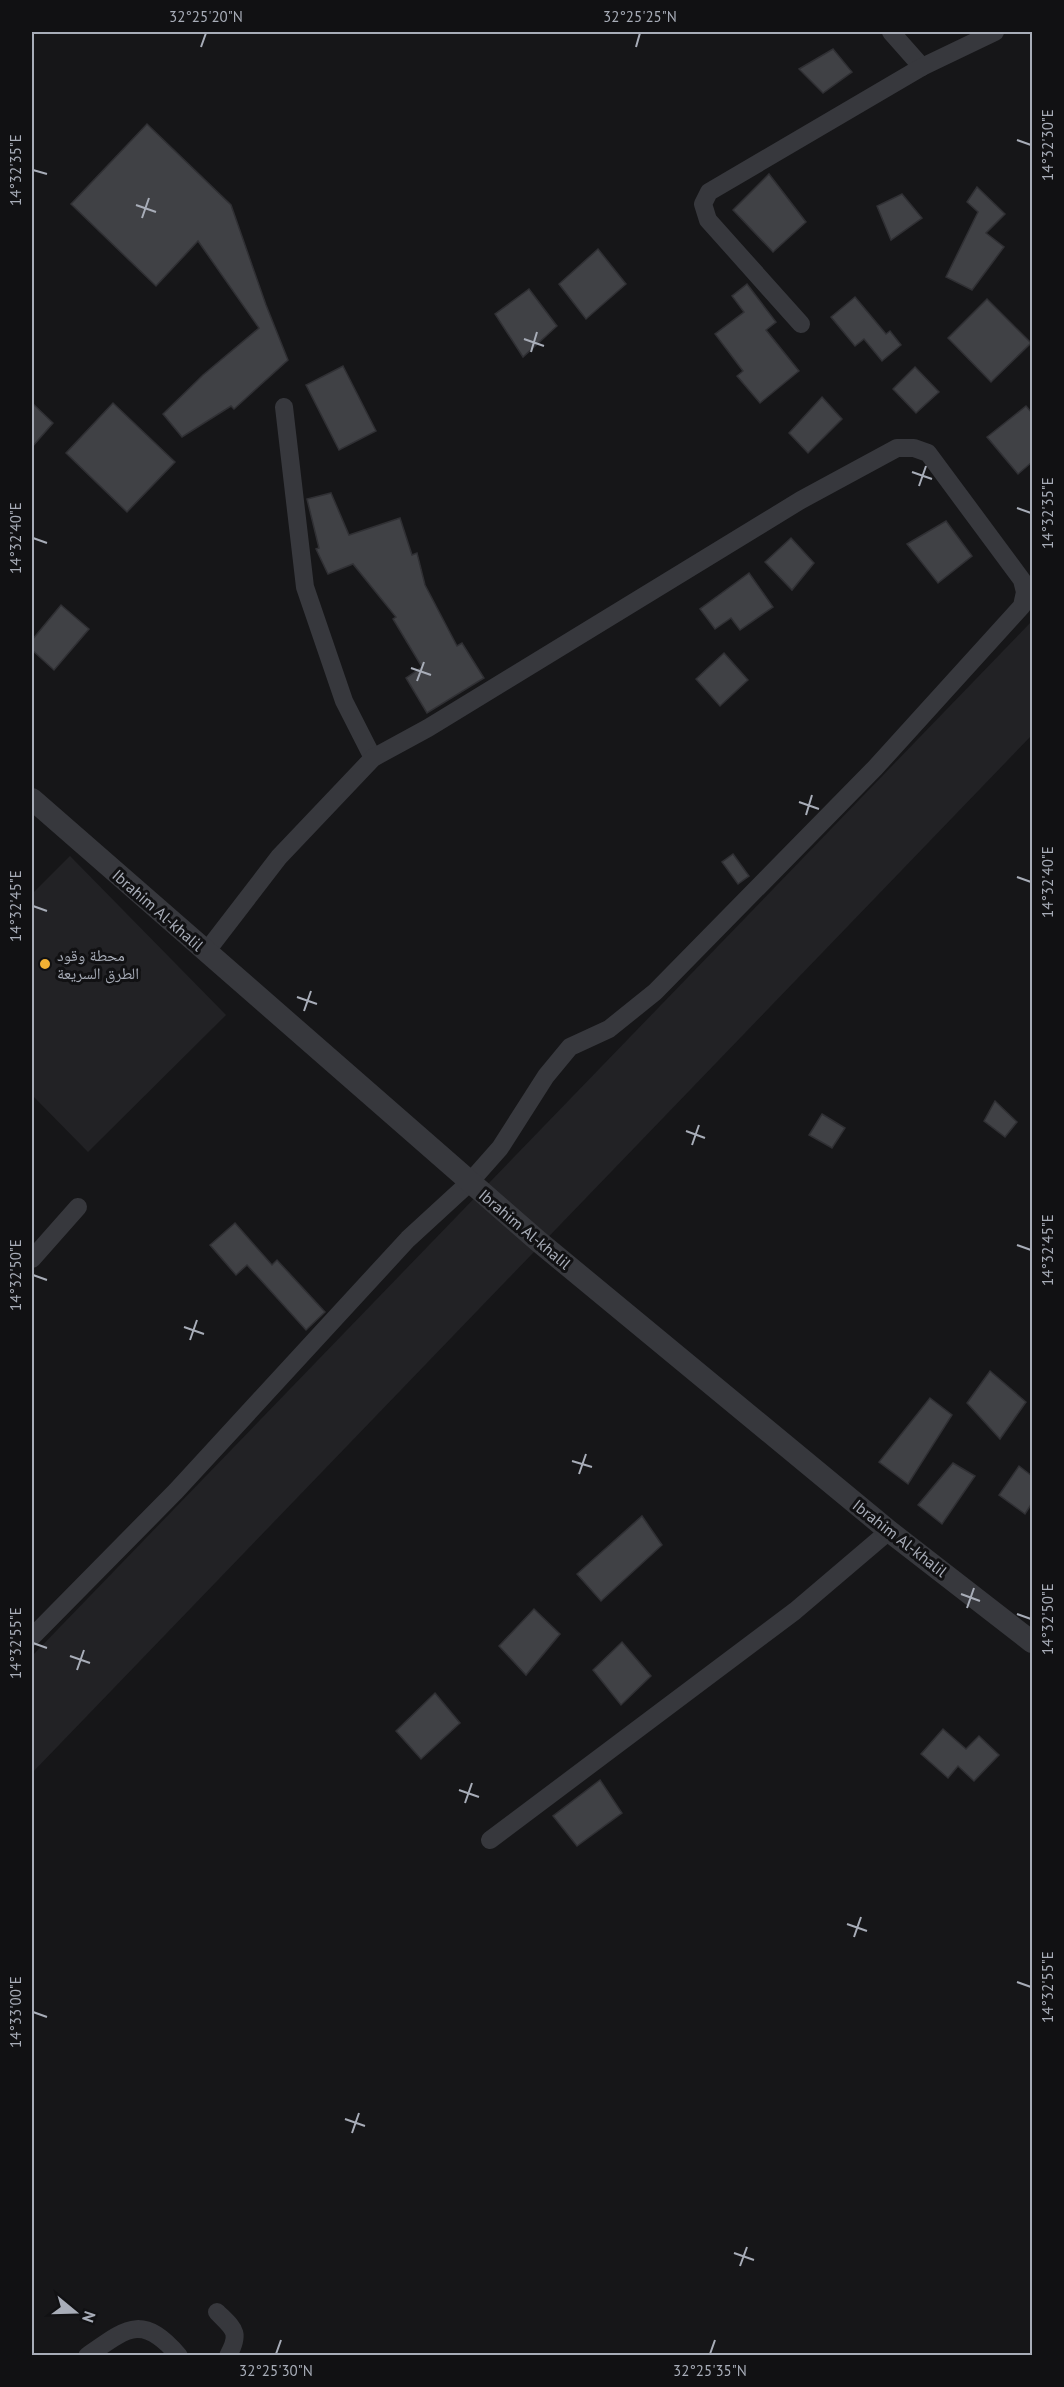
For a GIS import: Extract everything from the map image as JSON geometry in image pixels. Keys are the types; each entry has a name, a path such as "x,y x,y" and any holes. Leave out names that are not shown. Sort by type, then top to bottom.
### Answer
{"street":[{"path":"891,32 922,67"},
{"path":"801,324 708,220 703,204 709,192 922,67 995,32"},
{"path":"284,406 305,587 344,701 373,758"},
{"path":"32,1637 176,1491 408,1239 469,1183 500,1148 546,1076 570,1047 609,1029 655,992 875,768 1022,606 1025,592 1022,580 928,453 914,448 897,448 801,500 428,728 373,758 279,857 206,952"},
{"name":"Ibrahim Al-khalil","path":"32,799 469,1183 889,1531 1032,1642"},
{"path":"32,1259 78,1207"},
{"path":"490,1840 795,1611 889,1531"},
{"path":"217,2312 234,2328 235,2339 228,2355"},
{"path":"87,2355 118,2335 142,2328 168,2343 179,2355"}],"shaded area":[{"path":"1032,621 1032,735 32,1773 32,1656"},
{"path":"70,856 226,1015 88,1152 32,1095 32,894"}],"building":[{"path":"833,49 852,72 823,93 799,69"},
{"path":"147,124 231,205 288,360 234,409 231,406 182,437 163,414 203,375 259,328 198,241 156,286 71,204"},
{"path":"769,174 806,222 773,252 733,210"},
{"path":"977,187 1005,214 986,233 1004,247 972,290 946,277 978,212 967,202"},
{"path":"902,194 922,218 891,240 877,206"},
{"path":"598,249 626,284 586,319 559,284"},
{"path":"747,284 776,322 766,330 799,371 760,403 737,376 743,371 715,334 744,312 732,296"},
{"path":"529,289 557,326 523,357 495,314"},
{"path":"855,297 886,334 890,331 901,345 882,361 864,339 855,346 831,317"},
{"path":"987,299 1031,343 991,382 948,338"},
{"path":"343,366 376,431 339,450 306,385"},
{"path":"915,367 939,392 916,413 893,389"},
{"path":"822,397 842,419 808,453 789,433"},
{"path":"32,403 53,423 32,447"},
{"path":"113,403 175,462 127,512 66,453"},
{"path":"1026,406 1032,413 1032,462 1018,474 987,437"},
{"path":"331,493 349,535 400,518 412,555 417,553 425,585 457,646 462,643 484,678 427,713 406,678 422,667 393,619 396,617 353,564 328,574 316,549 319,548 307,499"},
{"path":"946,521 972,556 938,583 907,544"},
{"path":"791,538 814,563 792,590 765,562"},
{"path":"749,573 773,607 740,630 731,618 715,629 700,609"},
{"path":"61,605 89,629 54,670 32,650 32,640"},
{"path":"724,653 748,680 720,706 696,679"},
{"path":"733,854 749,876 738,884 722,862"},
{"path":"995,1101 1017,1122 1005,1137 984,1121"},
{"path":"822,1114 845,1128 832,1148 809,1135"},
{"path":"235,1223 272,1265 277,1260 325,1312 306,1330 247,1265 236,1275 210,1245"},
{"path":"990,1371 1026,1402 1000,1439 967,1403"},
{"path":"930,1398 952,1415 908,1484 879,1462"},
{"path":"953,1463 975,1476 942,1524 918,1505"},
{"path":"1019,1466 1032,1476 1032,1503 1025,1514 999,1495"},
{"path":"642,1516 662,1545 601,1601 577,1574"},
{"path":"534,1609 560,1634 526,1675 499,1646"},
{"path":"622,1642 651,1676 621,1705 593,1670"},
{"path":"435,1693 460,1723 421,1759 396,1731"},
{"path":"943,1729 966,1749 979,1736 999,1755 974,1781 958,1766 948,1778 921,1754"},
{"path":"600,1780 622,1813 577,1846 553,1816"}],"place":[{"name":"محطة وقود الطرق السريعة","path":"45,964"}]}
